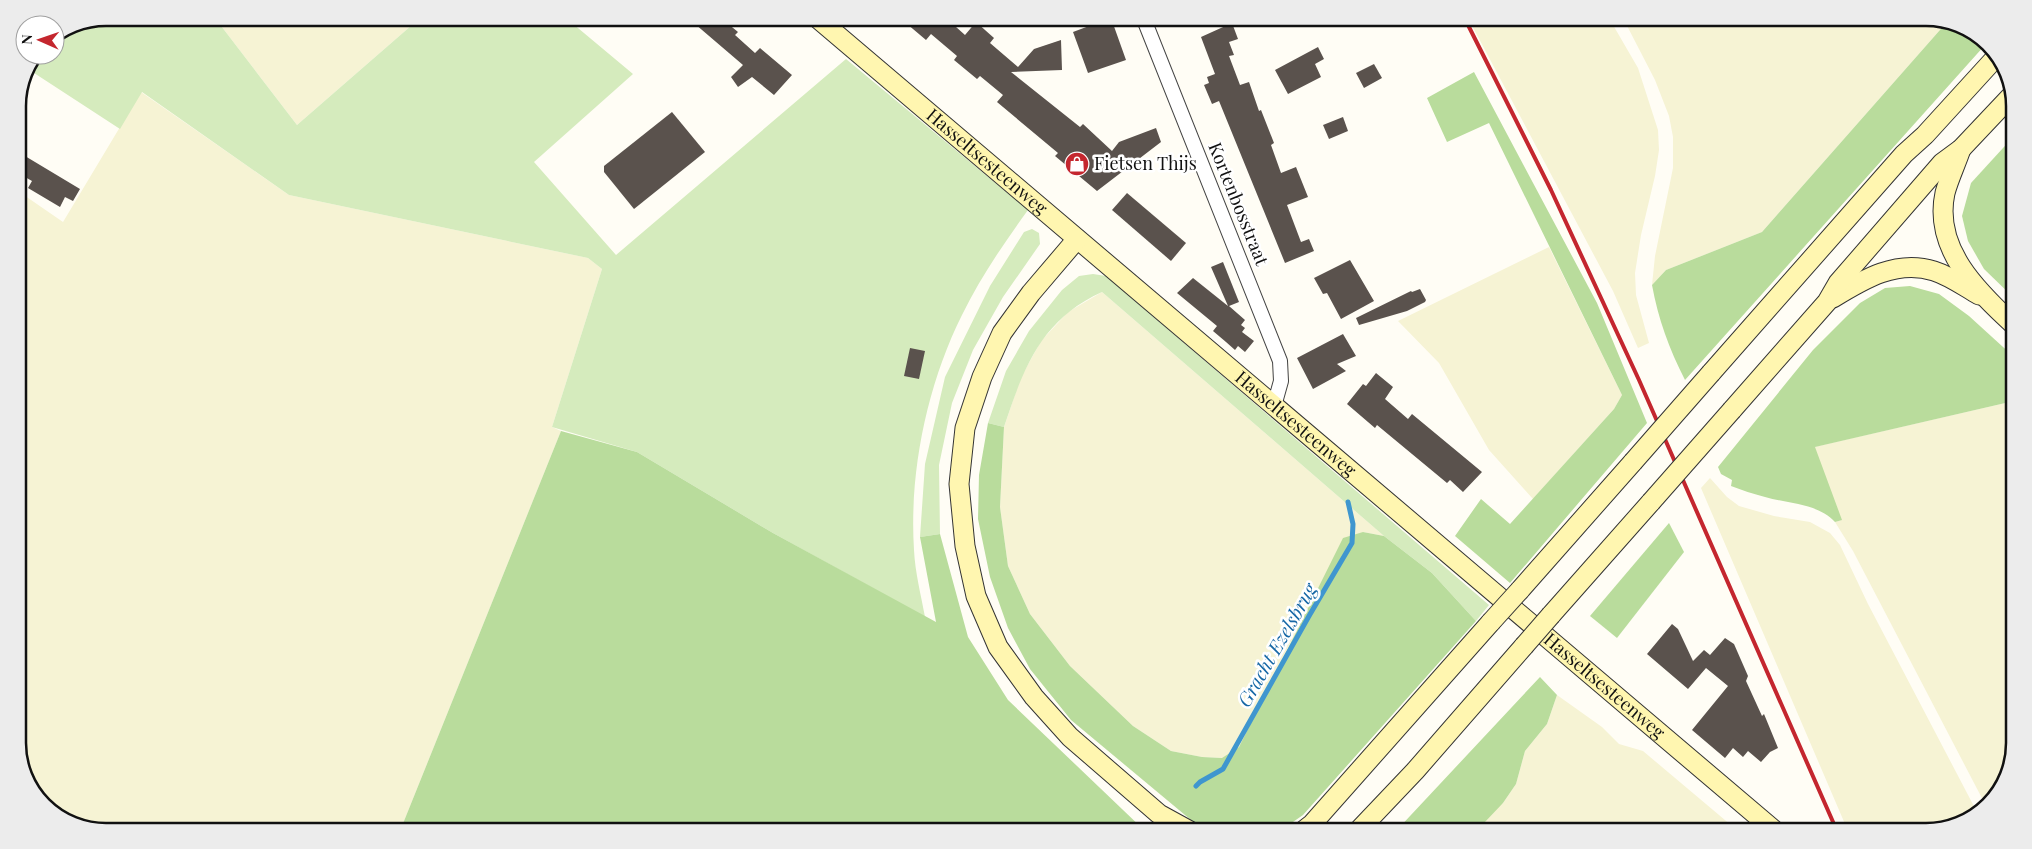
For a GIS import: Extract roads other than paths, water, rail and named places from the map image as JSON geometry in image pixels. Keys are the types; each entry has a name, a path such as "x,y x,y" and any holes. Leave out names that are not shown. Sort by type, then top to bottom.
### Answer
{"main road":[{"name":"Hasseltsesteenweg","path":"825,26 1764,823"},
{"path":"1313,823 1904,154 1925,135 1992,62"},
{"path":"1366,823 1415,771 1827,302 1838,283 1942,163 1961,149 2006,101"},
{"path":"1961,149 1945,192 1943,211 1944,232 1951,252 1985,298 2006,318"},
{"path":"1077,239 1031,293 1002,333 982,377 965,428 959,484 965,546 976,596 998,647 1034,696 1070,737 1160,814 1175,823"},
{"path":"1827,302 1876,274 1893,269 1913,268 1934,271 1985,298"},
{"path":"1160,814 1164,823"}],"street":[{"name":"Kortenbosstraat","path":"1146,26 1280,361 1281,381 1274,406"}],"waterway":[{"name":"Gracht Ezelsbrug","path":"1196,786 1223,769 1352,543 1353,524 1348,502"}],"railway":[{"path":"1469,26 1551,190 1639,380 1833,823"}],"place":[{"name":"Fietsen Thijs","path":"1077,164"}]}
